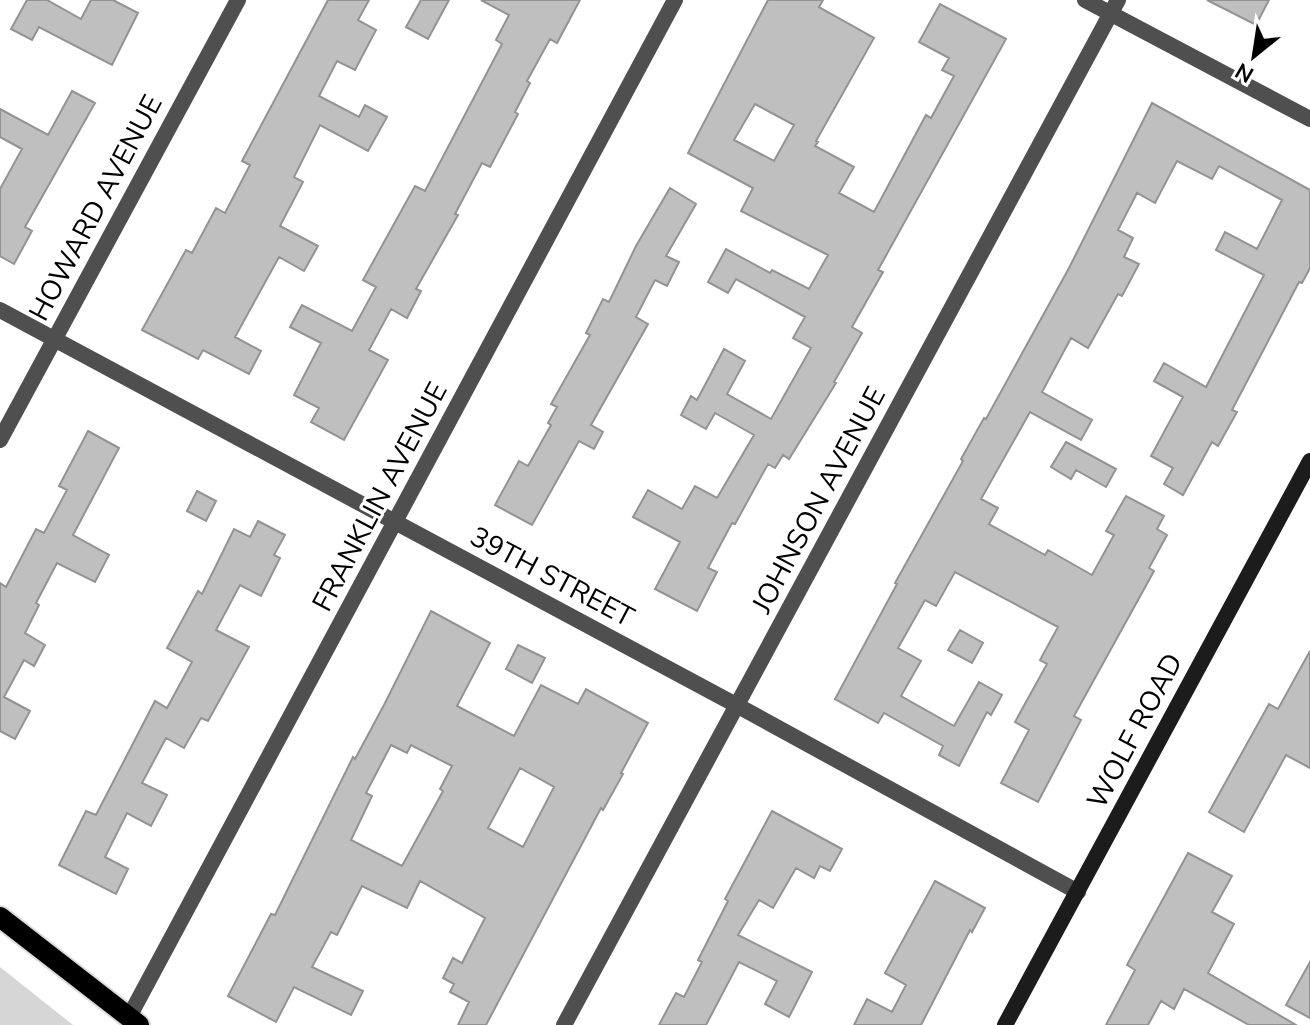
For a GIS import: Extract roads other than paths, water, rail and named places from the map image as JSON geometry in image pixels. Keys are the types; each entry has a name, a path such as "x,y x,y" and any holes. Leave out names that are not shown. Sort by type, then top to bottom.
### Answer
{"main road":[{"name":"WOLF ROAD","path":"1005,1025 1310,461"},
{"path":"0,917 134,1021"}],"street":[{"name":"HOWARD AVENUE","path":"0,440 238,0"},
{"name":"FRANKLIN AVENUE","path":"134,1021 675,0"},
{"path":"1085,0 1115,7 1310,119"},
{"name":"JOHNSON AVENUE","path":"564,1025 1115,7"},
{"name":"39TH STREET","path":"0,310 1078,892"}]}
